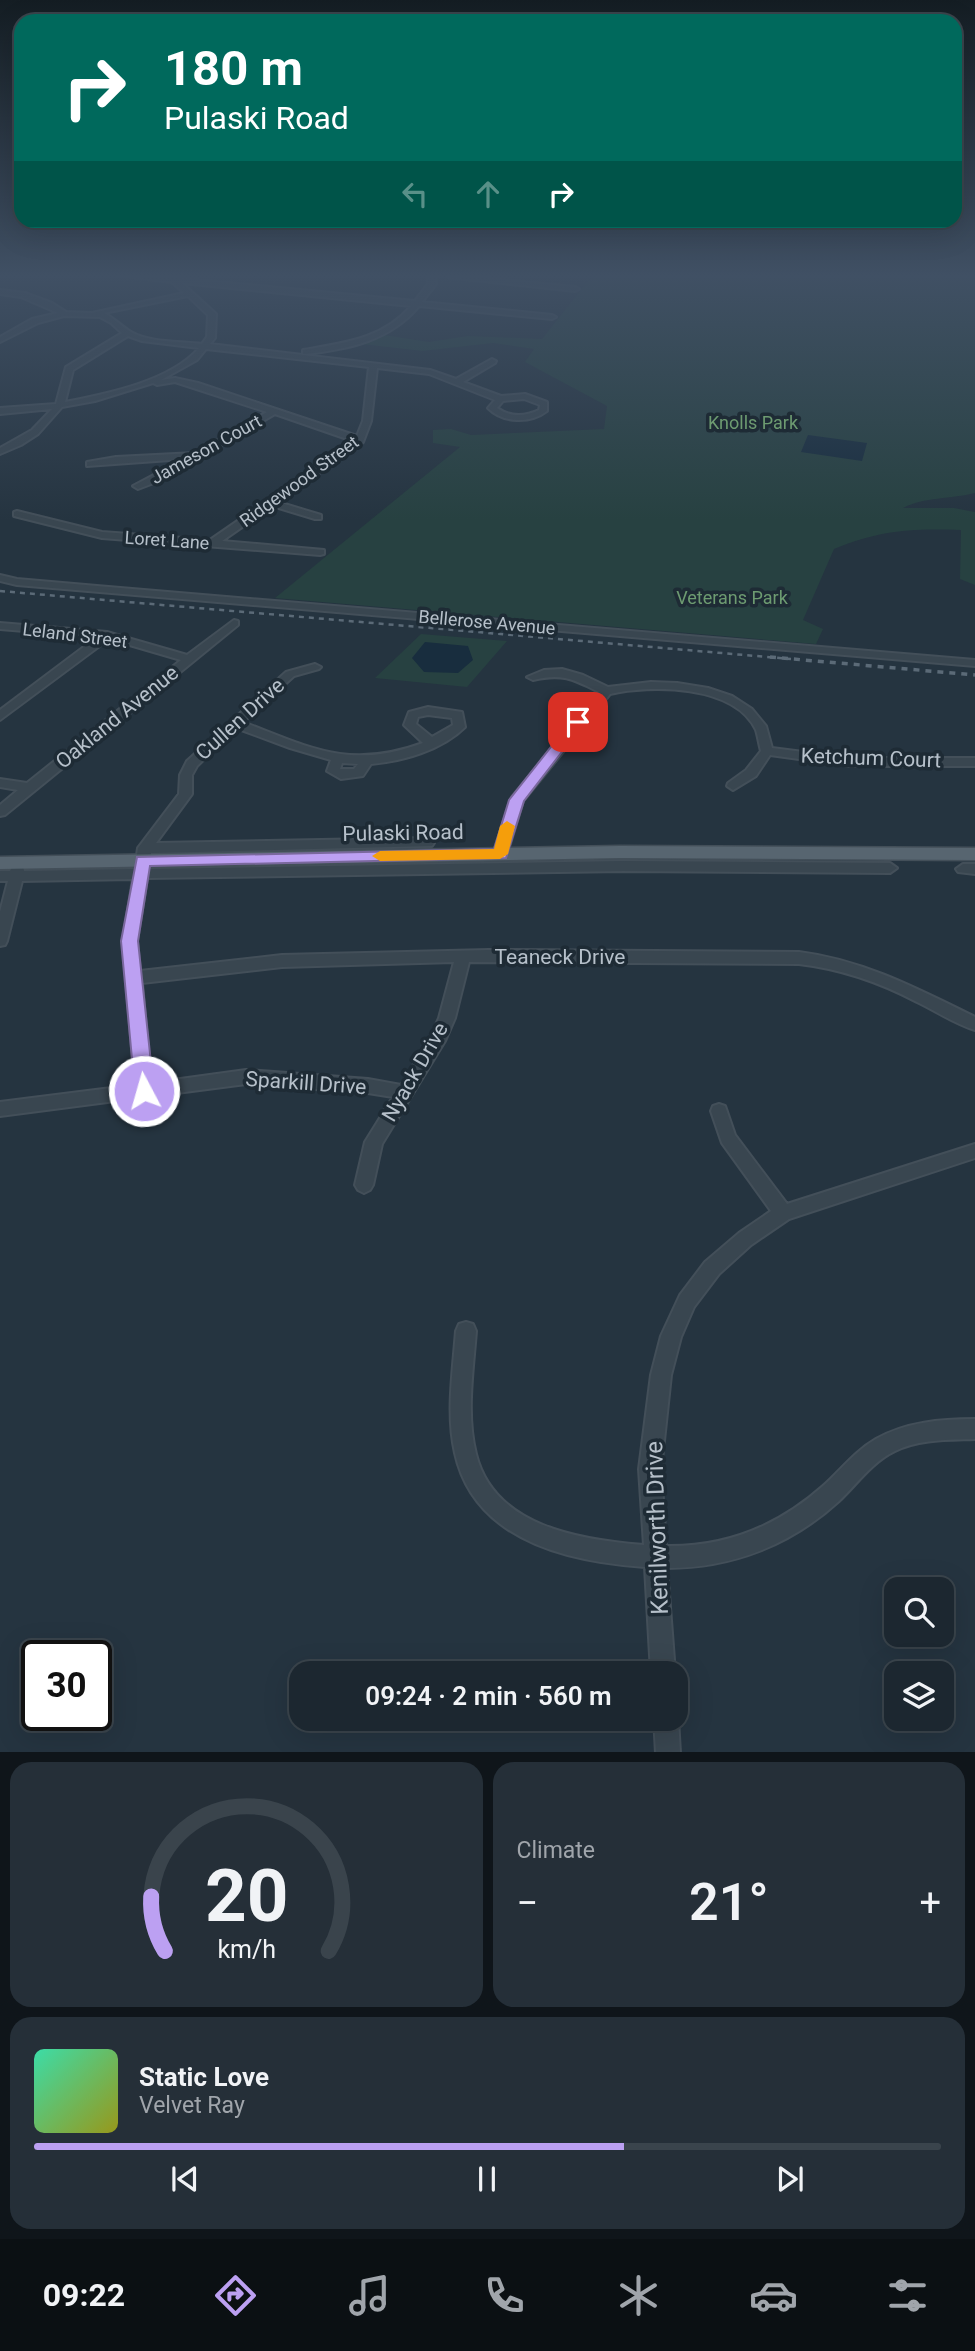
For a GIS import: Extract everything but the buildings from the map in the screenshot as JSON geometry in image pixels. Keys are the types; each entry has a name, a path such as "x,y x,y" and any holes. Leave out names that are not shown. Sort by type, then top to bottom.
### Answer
{"main road":[{"name":"Pulaski Road","path":"0,863 18,869 143,861 500,854 622,859 828,860 975,854"}],"street":[{"path":"0,451 32,434 61,401 69,369 89,357"},
{"path":"147,384 179,368 192,357"},
{"path":"300,357 430,372 500,399 516,396 540,400 545,408 531,416 506,416 492,408 500,399"},
{"path":"459,381 492,361"},
{"name":"Ridgewood Street","path":"212,544 360,440 365,431 373,365"},
{"path":"169,372 175,380"},
{"path":"0,411 56,408 104,398 147,384 175,380 360,440"},
{"name":"Jameson Court","path":"138,486 156,479 273,411"},
{"path":"90,464 110,459 166,459 201,453"},
{"path":"270,502 318,517"},
{"name":"Loret Lane","path":"17,513 88,533 320,552"},
{"name":"Bellerose Avenue","path":"0,578 17,582 975,663"},
{"name":"Oakland Avenue","path":"0,812 234,623"},
{"name":"Leland Street","path":"2,628 107,635 189,659"},
{"path":"0,716 107,635"},
{"name":"Cullen Drive","path":"143,861 185,794 186,775 191,764 290,674 315,667"},
{"path":"533,677 551,670 564,672 606,691"},
{"path":"500,854 517,800 606,691 623,686 692,688 729,700 752,716 764,732 767,751 751,774 733,786"},
{"path":"234,723 337,760 334,771 341,775 358,773 366,762 412,752 430,743"},
{"name":"Ketchum Court","path":"767,751 850,762 975,762"},
{"path":"0,783 29,788"},
{"path":"143,861 427,843"},
{"path":"143,861 622,859"},
{"path":"828,860 890,868"},
{"path":"143,861 130,941 144,1091"},
{"path":"0,876 18,869"},
{"path":"0,941 18,869"},
{"name":"Teaneck Drive","path":"133,978 282,961 463,957 829,960 857,967 975,1024"},
{"name":"Nyack Drive","path":"364,1185 373,1142 437,1041 447,1018 463,957"},
{"name":"Sparkill Drive","path":"0,1109 246,1077 368,1086 403,1092"},
{"path":"719,1111 728,1138 783,1213"},
{"name":"Kenilworth Drive","path":"662,1661 650,1469 661,1375 671,1336 687,1301 712,1268 745,1239 783,1213 975,1151"},
{"path":"466,1331 463,1376 465,1454 482,1490 503,1514 539,1536 593,1549 655,1557 702,1556 745,1547 785,1527 807,1512 883,1446 917,1434 975,1429"},
{"path":"667,1731 668,1752"}],"green space":[{"path":"529,357 975,357 975,493 920,502 903,508 954,508 975,512 975,585 960,579 961,530 927,529 881,534 834,549 803,620 823,629 816,644 275,598 460,447 433,443 433,430 451,429 471,435 604,429 607,406 525,362"},
{"path":"421,634 507,641 467,687 375,678"}],"water":[{"path":"808,435 867,443 862,461 801,452"},
{"path":"425,642 468,646 473,660 458,673 424,672 412,658"}],"railway":[{"path":"0,591 791,659"},
{"path":"770,657 975,675"}],"slow traffic":[{"path":"380,856 500,854 507,826"}],"route":[{"path":"144,1091 130,941 142,860 500,854 517,800 578,722"}],"park label":[{"name":"Knolls Park","path":"753,422"},
{"name":"Veterans Park","path":"732,597"}]}
